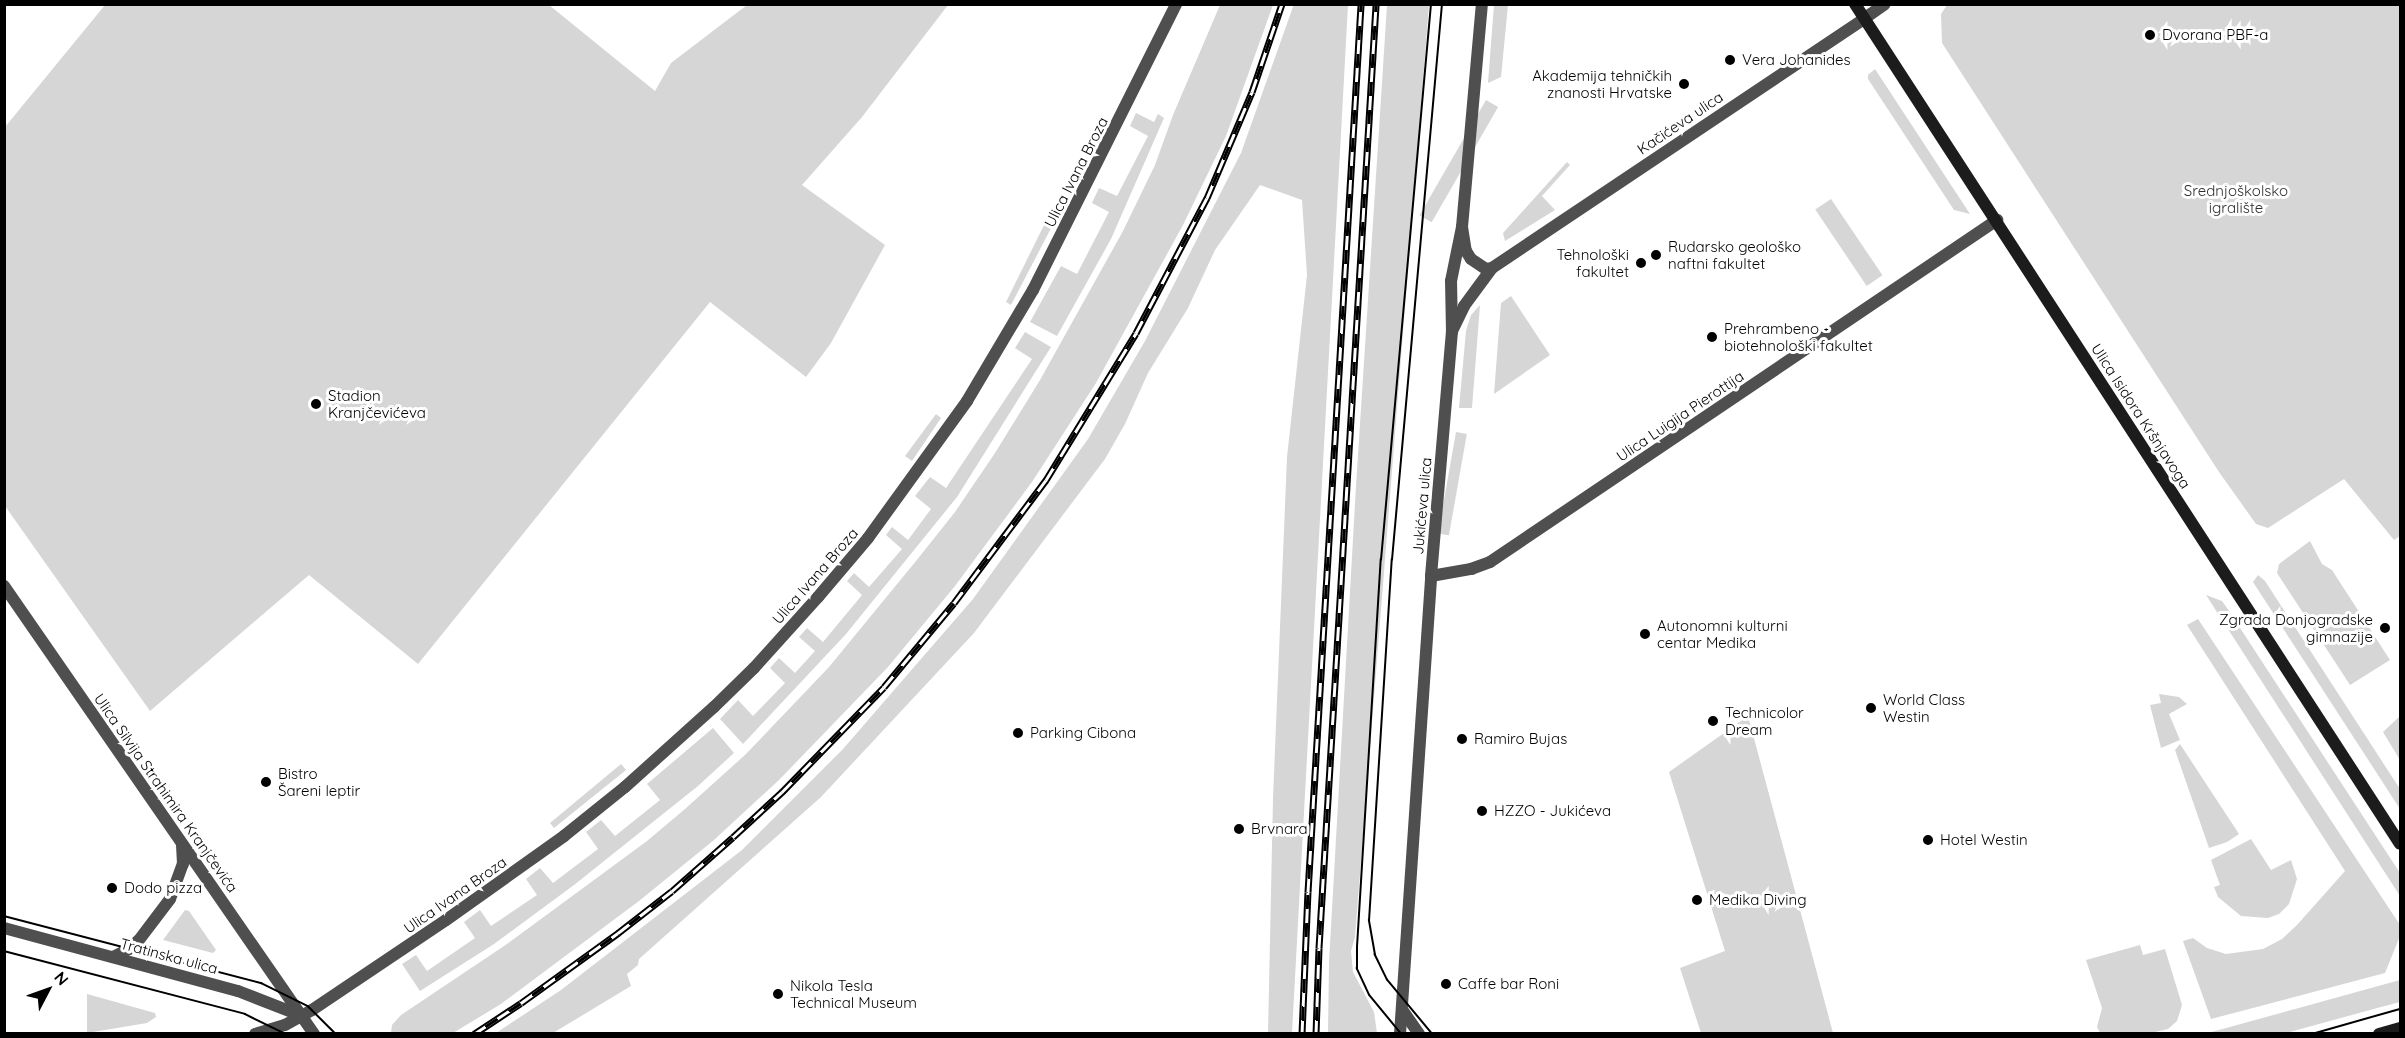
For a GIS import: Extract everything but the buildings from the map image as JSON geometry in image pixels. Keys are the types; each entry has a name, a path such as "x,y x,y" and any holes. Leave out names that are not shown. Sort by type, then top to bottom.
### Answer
{"main road":[{"name":"Ulica Isidora Kršnjavoga","path":"1855,4 2400,844"},
{"path":"2379,1034 2400,1028"}],"street":[{"name":"Ulica Ivana Broza","path":"255,1034 303,1017 511,875 625,788 746,675 818,597 875,529 973,391 1033,290 1176,4"},
{"name":"Jukićeva ulica","path":"1400,1034 1431,576 1452,332 1451,281 1462,227 1482,4"},
{"name":"Kačićeva ulica","path":"1452,332 1464,306 1492,268 1885,4"},
{"name":"Ulica Luigija Pierottija","path":"1431,576 1471,569 1490,562 1996,220"},
{"path":"1462,227 1466,251 1471,259 1486,269 1492,268"},
{"name":"Ulica Silvija Strahimira Kranjčevića","path":"4,586 303,1017"},
{"path":"113,957 129,949 139,940 170,899 183,864 182,844"},
{"name":"Tratinska ulica","path":"4,928 238,991 303,1017"},
{"path":"1403,1011 1419,1034"},
{"path":"303,1017 315,1034"}],"green space":[{"path":"1294,4 1348,5 1292,1033 1268,1033 1273,798 1287,457 1307,275 1302,200 1260,185 1215,250 1188,308 1148,373 1125,424 1105,459 974,633 821,797 639,959 638,965 627,974 631,986 553,1033 496,1033 561,990 742,850 843,749 973,599 1088,439 1145,341 1241,153"},
{"name":"Stadion Kranjčevićeva","path":"105,5 549,5 655,91 671,63 747,5 948,5 862,117 802,185 885,245 831,343 806,377 710,302 418,664 309,575 150,711 5,506 5,127"},
{"path":"1220,5 1273,5 1226,136 1183,225 1096,383 1032,482 955,586 888,667 779,780 714,840 639,901 501,1004 453,1033 391,1033 392,1025 401,1015 507,944 647,841 685,809 746,754 829,667 916,561 955,512 995,453 1040,380 1123,231 1155,165 1173,115"},
{"path":"1387,5 1429,5 1355,937 1351,951 1353,972 1374,1012 1377,1033 1328,1033 1329,962 1356,486"},
{"path":"1494,5 1508,5 1501,77 1488,83"},
{"name":"Srednjoškolsko igralište","path":"1947,5 2400,5 2400,536 2394,540 2344,479 2268,528 2256,524 2219,472 1942,43 1941,14"},
{"path":"1875,69 1970,214 1954,210 1868,79 1868,75"},
{"path":"1486,100 1498,107 1432,222 1420,215"},
{"path":"1136,113 1154,122 1158,114 1164,118 1111,239 1057,336 1030,322 1061,266 1077,274 1109,212 1092,203 1099,188 1117,196 1148,136 1130,126"},
{"path":"1567,162 1570,165 1542,196 1555,210 1505,241 1503,233"},
{"path":"1831,199 1882,275 1867,286 1815,210"},
{"path":"1053,207 1060,211 1011,305 1006,302"},
{"path":"1511,296 1550,355 1494,394 1501,303"},
{"path":"1480,305 1472,408 1459,408 1466,331 1471,315"},
{"path":"1025,332 1051,347 957,497 846,634 743,744 720,719 738,700 753,716 785,683 770,668 779,658 795,673 815,651 799,637 807,628 823,642 862,595 847,581 854,573 869,587 902,549 886,535 892,527 908,540 931,509 915,496 930,477 946,488 1032,359 1015,348"},
{"path":"936,414 941,418 912,461 905,456"},
{"path":"1456,432 1467,434 1449,535 1438,533"},
{"path":"2310,541 2322,564 2332,570 2390,660 2350,685 2277,573 2279,564"},
{"path":"2258,575 2265,581 2400,789 2400,809 2253,582"},
{"path":"2206,595 2222,601 2229,611 2400,873 2400,896"},
{"path":"2198,619 2400,925 2400,936 2385,973 2211,1019 2183,941 2193,938 2207,948 2226,954 2263,949 2282,939 2297,925 2345,871 2187,625"},
{"path":"2159,694 2179,697 2187,704 2169,714 2180,740 2161,748 2150,705 2161,703"},
{"path":"1748,716 1833,1033 1701,1033 1680,968 1725,951 1669,772"},
{"path":"2400,716 2400,760 2383,732"},
{"path":"713,728 734,753 698,786 574,885 494,944 420,991 402,964 416,955 427,971 475,938 464,922 480,910 491,926 537,895 526,879 540,868 553,883 598,849 586,832 601,820 615,836 660,800 647,784"},
{"path":"2180,744 2239,834 2227,842 2209,848 2175,750"},
{"path":"621,764 626,770 554,828 550,823"},
{"path":"2251,839 2271,870 2291,860 2297,879 2289,904 2279,914 2268,918 2241,916 2218,897 2214,887 2220,885 2211,860"},
{"path":"185,910 189,911 216,950 213,953 163,940"},
{"path":"2140,945 2143,955 2165,949 2182,1005 2177,1021 2168,1029 2151,1033 2100,1033 2097,1027 2102,1008 2086,960"},
{"path":"2400,980 2400,1002 2286,1033 2208,1033"},
{"path":"87,994 155,1013 156,1017 147,1023 87,1033"}],"tram line":[{"path":"1401,1034 1369,995 1357,969 1357,947 1381,560 1431,4"},
{"path":"1432,1034 1387,980 1375,955 1369,921 1392,560 1442,4"},
{"path":"4,916 261,983 308,1006 336,1034"},
{"path":"4,951 245,1014 286,1034"},
{"path":"2312,1034 2400,1009"}],"railway":[{"path":"474,1034 618,933 672,891 733,837 782,792 884,687 954,603 1046,480 1136,333 1207,198 1252,92 1282,4"},
{"path":"1302,1034 1308,892 1361,4"},
{"path":"1316,1034 1319,948 1376,4"}],"place":[{"name":"Dvorana PBF-a","path":"2150,35"},
{"name":"Vera Johanides","path":"1730,60"},
{"name":"Akademija tehničkih znanosti Hrvatske","path":"1684,84"},
{"name":"Rudarsko geološko naftni fakultet","path":"1656,255"},
{"name":"Tehnološki fakultet","path":"1641,263"},
{"name":"Prehrambeno - biotehnološki fakultet","path":"1712,337"},
{"name":"Stadion Kranjčevićeva","path":"316,404"},
{"name":"Zgrada Donjogradske gimnazije","path":"2385,628"},
{"name":"Autonomni kulturni centar Medika","path":"1645,634"},
{"name":"World Class Westin","path":"1871,708"},
{"name":"Technicolor Dream","path":"1713,721"},
{"name":"Parking Cibona","path":"1018,733"},
{"name":"Ramiro Bujas","path":"1462,739"},
{"name":"Bistro Šareni leptir","path":"266,782"},
{"name":"HZZO - Jukićeva","path":"1482,811"},
{"name":"Brvnara","path":"1239,829"},
{"name":"Hotel Westin","path":"1928,840"},
{"name":"Dodo pizza","path":"112,888"},
{"name":"Medika Diving","path":"1697,900"},
{"name":"Caffe bar Roni","path":"1446,984"},
{"name":"Nikola Tesla Technical Museum","path":"778,994"}]}
